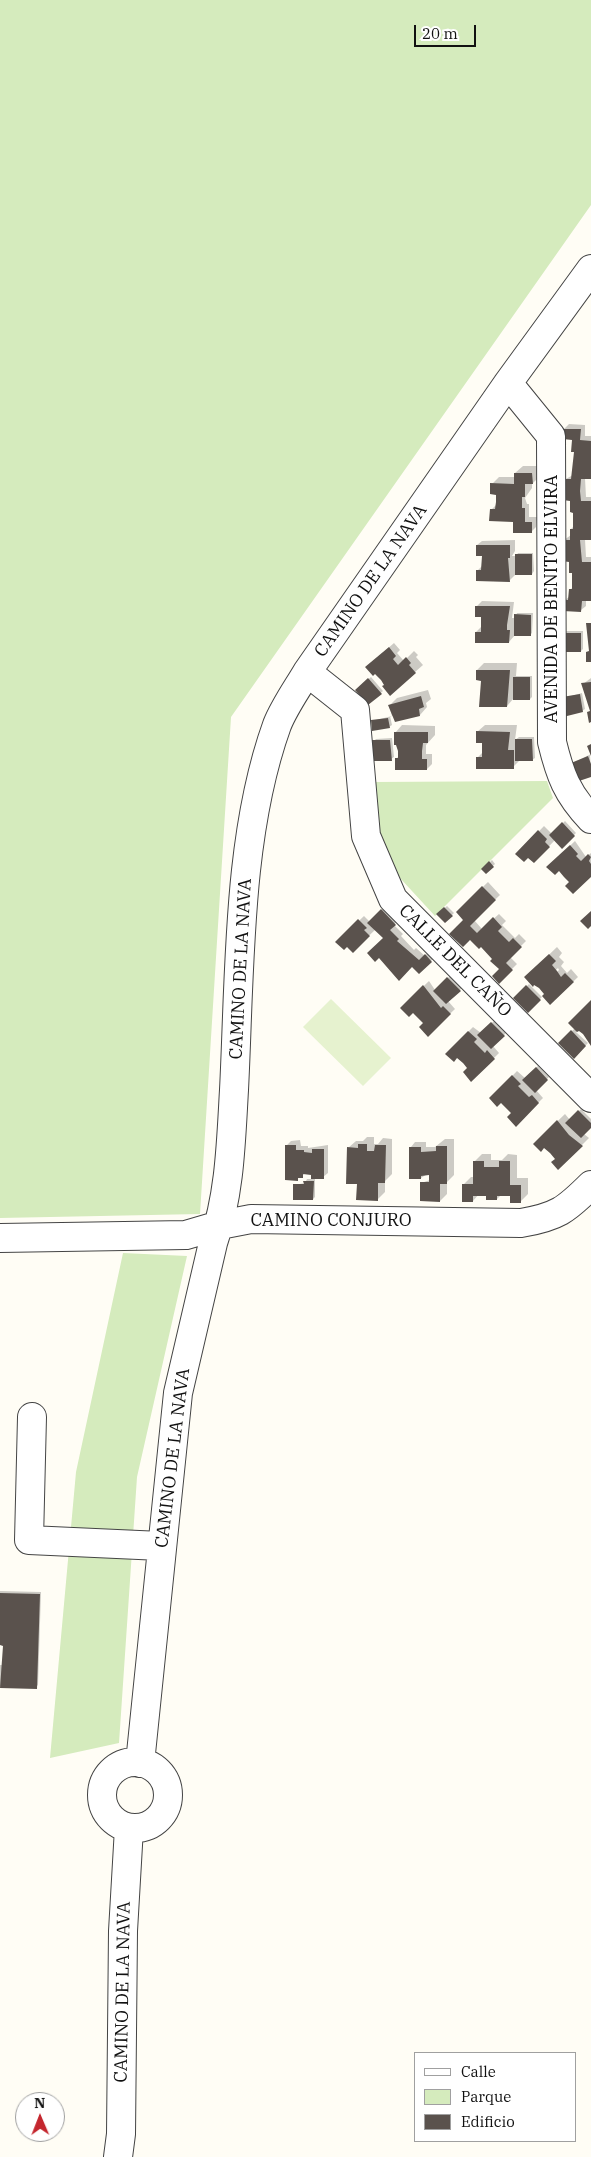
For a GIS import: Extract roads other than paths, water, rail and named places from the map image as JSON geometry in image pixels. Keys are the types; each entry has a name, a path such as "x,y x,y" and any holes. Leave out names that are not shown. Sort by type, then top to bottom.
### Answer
{"street":[{"name":"CAMINO DE LA NAVA","path":"140,1762 178,1393 213,1243 220,1225 230,1168 246,867 260,781 278,723 307,672 508,383 591,269"},
{"name":"AVENIDA DE BENITO ELVIRA","path":"508,383 551,436 552,742 560,776 576,804 591,819"},
{"name":"CALLE DEL CAÑO","path":"307,672 355,710 366,836 393,899 591,1098"},
{"name":"CAMINO CONJURO","path":"0,1238 186,1235 220,1225 251,1219 521,1223 547,1218 568,1207 591,1185"},
{"path":"32,1416 29,1540 161,1546"},
{"path":"140,1762 152,1767 162,1776 168,1788 168,1801 163,1813 154,1823 142,1828 129,1828 117,1823 108,1814 103,1802 103,1789 107,1778 116,1768 127,1763 140,1762"},
{"name":"CAMINO DE LA NAVA","path":"118,2157 121,2134 123,1931 129,1828"}]}
